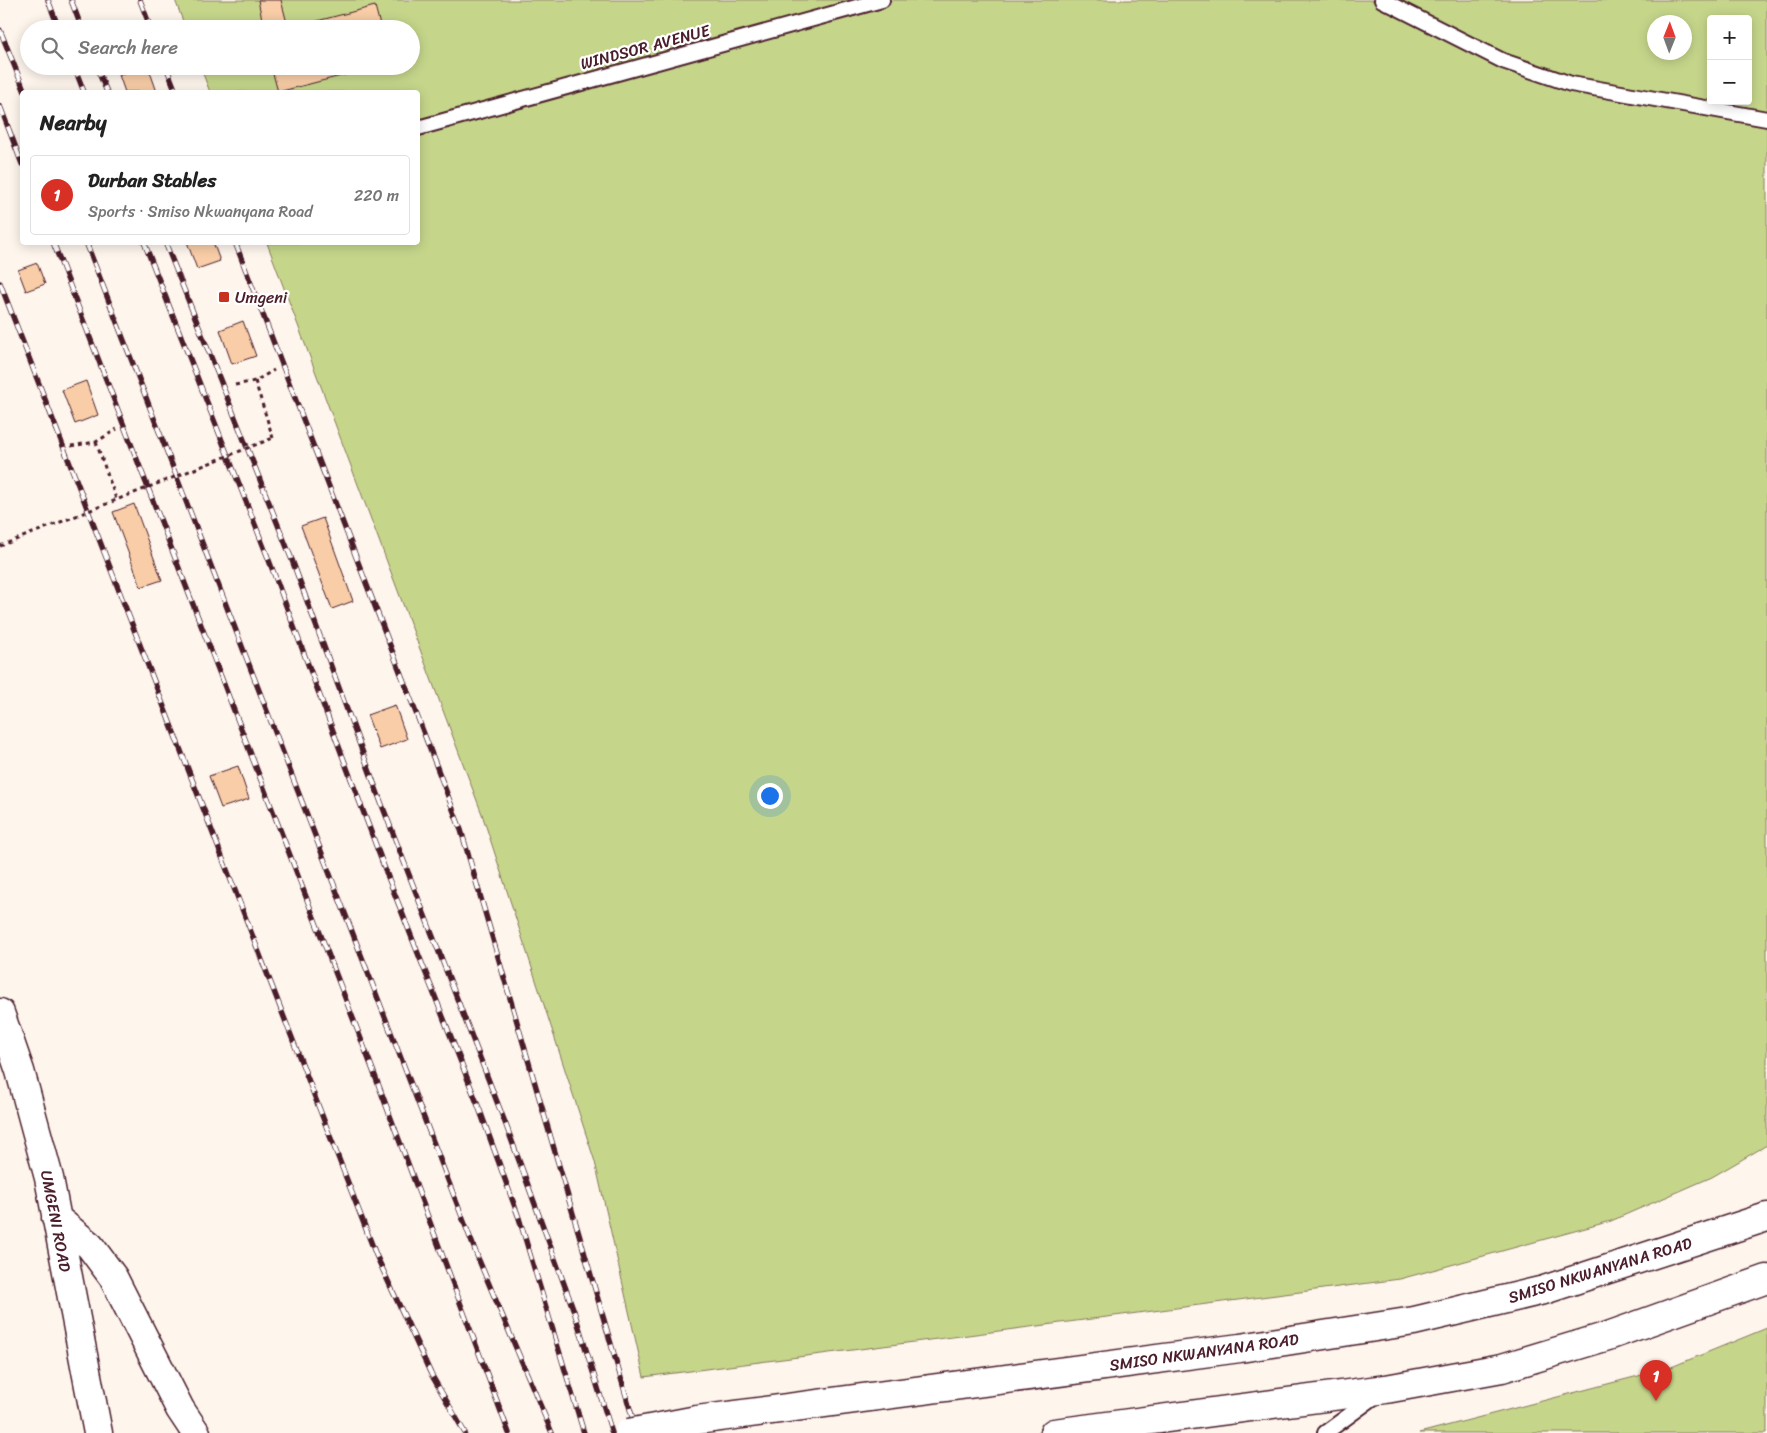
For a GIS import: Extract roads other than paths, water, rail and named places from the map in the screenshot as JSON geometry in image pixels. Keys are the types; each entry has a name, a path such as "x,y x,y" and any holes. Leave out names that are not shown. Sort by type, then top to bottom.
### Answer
{"street":[{"name":"UMGENI ROAD","path":"0,1013 20,1071 49,1178 98,1433"},
{"name":"SMISO NKWANYANA ROAD","path":"629,1433 698,1420 1240,1348 1414,1321 1544,1290 1763,1216"},
{"path":"56,1218 90,1246 113,1277 180,1409 196,1433"},
{"path":"1054,1433 1386,1389 1502,1368 1608,1336 1767,1279"}],"lane":[{"name":"WINDSOR AVENUE","path":"420,127 882,0"},
{"path":"1382,0 1503,61 1571,84 1767,119"},
{"path":"1325,1433 1386,1389"},
{"path":"1132,1424 1169,1433"}],"railway":[{"path":"48,0 56,20"},
{"path":"71,0 79,20"},
{"path":"140,0 148,20"},
{"path":"0,30 24,90"},
{"path":"77,75 83,90"},
{"path":"100,75 106,90"},
{"path":"169,75 175,90"},
{"path":"0,106 20,159"},
{"path":"54,245 371,1065 509,1433"},
{"path":"87,245 478,1258 552,1433"},
{"path":"145,245 267,555 386,872 479,1108 519,1218 584,1433"},
{"path":"166,245 292,560 382,805 506,1125 574,1311 612,1433"},
{"path":"236,245 461,830 637,1433"},
{"path":"0,283 376,1255 431,1374 465,1433"}],"place":[{"name":"Umgeni","path":"224,297"},
{"name":"Durban Stables","path":"1656,1401"}]}
